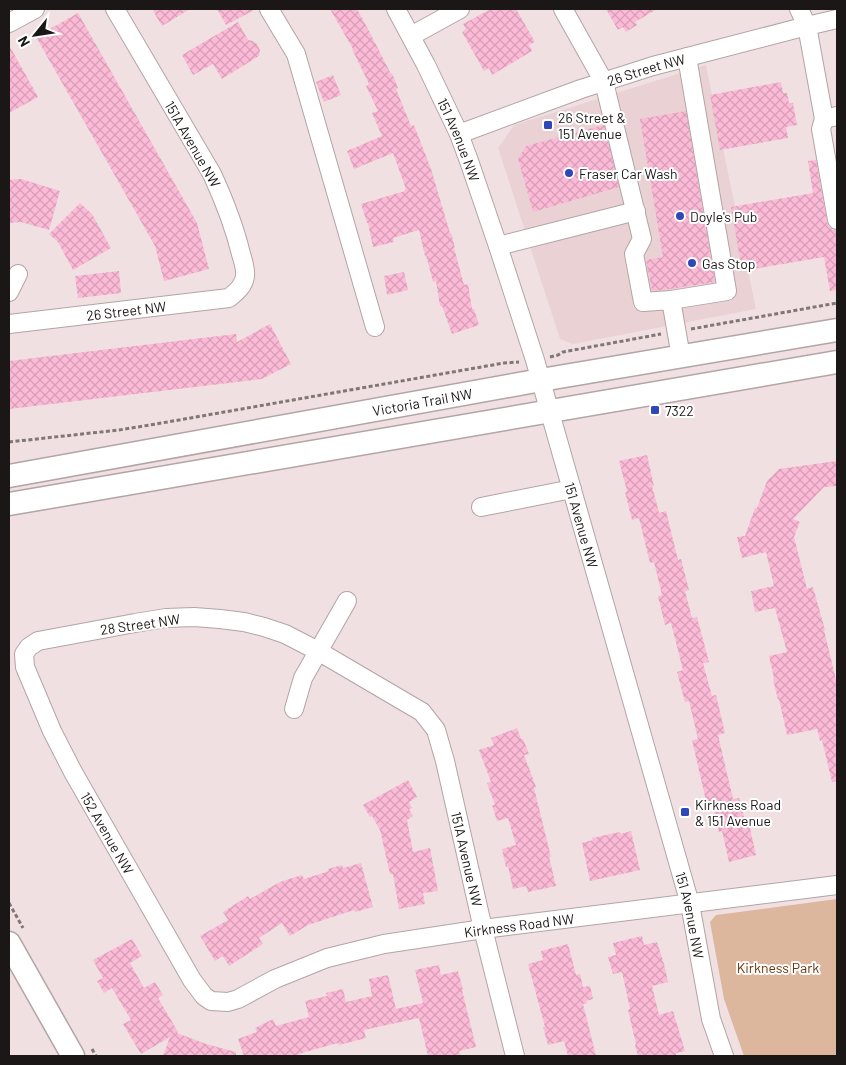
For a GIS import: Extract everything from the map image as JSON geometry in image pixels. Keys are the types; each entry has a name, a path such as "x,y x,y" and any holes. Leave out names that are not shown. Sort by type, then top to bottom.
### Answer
{"main road":[{"name":"Victoria Trail NW","path":"9,476 538,370 681,357 837,330"},
{"path":"9,504 837,362"},
{"path":"9,943 74,1056"}],"street":[{"path":"9,23 35,9"},
{"name":"151A Avenue NW","path":"115,9 212,174 225,201 244,265 245,277 240,288"},
{"path":"269,9 296,54 375,327"},
{"name":"151 Avenue NW","path":"396,9 426,65 459,134 538,370 690,904 711,1019 724,1056"},
{"path":"411,36 460,9"},
{"path":"563,9 604,82 642,239 634,254 643,302 671,300 727,291 687,57"},
{"path":"799,9 806,26 830,118 821,129 837,220"},
{"name":"26 Street NW","path":"459,134 604,82 687,57 837,19"},
{"path":"498,246 636,211"},
{"path":"9,292 18,274"},
{"name":"26 Street NW","path":"9,324 229,298 240,288"},
{"path":"671,300 681,357"},
{"path":"481,507 572,489"},
{"path":"294,709 303,678 347,601"},
{"name":"28 Street NW","path":"24,654 29,646 38,641 135,622 194,617 220,619 264,627 285,634 318,650 409,703 422,712 430,721"},
{"name":"152 Avenue NW","path":"24,654 25,667 29,679 73,772 192,980 204,996 211,1001"},
{"name":"151A Avenue NW","path":"430,721 436,730 445,761 483,929 516,1056"},
{"name":"Kirkness Road NW","path":"211,1001 228,1002 238,999 274,979 327,958 384,944 483,929 837,885"}],"path":[{"path":"9,442 119,430 504,363 538,370 562,352 837,303"}],"shaded area":[{"path":"706,65 756,309 573,344 560,339 498,148 514,125"}],"green space":[{"name":"Kirkness Park","path":"837,899 837,1056 744,1056 724,999 710,922 716,915"}],"building":[{"path":"152,9 190,9 162,26"},
{"path":"217,9 256,9 226,25"},
{"path":"330,9 357,9 392,73 398,88 396,89 411,126 414,125 431,169 451,233 464,285 468,284 472,309 474,309 479,325 452,334 442,306 440,306 436,281 433,282 419,230 393,238 394,242 373,247 368,223 361,204 405,191 406,189 393,153 354,169 347,151 382,136 372,113 378,111 366,86 369,84 353,49"},
{"path":"491,9 516,9 535,42 529,45 532,51 492,75 489,68 484,71 462,32 466,29 463,24"},
{"path":"606,9 657,9 635,22 637,25 626,32 623,27 618,30"},
{"path":"78,13 197,223 209,269 164,281 155,246 36,37"},
{"path":"238,22 248,40 257,44 260,50 259,56 222,79 213,64 193,75 182,55"},
{"path":"9,45 38,97 9,113"},
{"path":"333,75 341,95 324,102 316,82"},
{"path":"781,82 783,93 787,93 789,103 793,103 797,125 786,127 788,138 720,150 710,95"},
{"path":"686,111 715,282 652,291 646,260 663,257 640,119"},
{"name":"Fraser Car Wash","path":"604,125 619,187 533,212 518,159 526,146"},
{"path":"816,160 827,222 829,227 837,230 837,290 830,291 824,257 742,271 731,207 813,193 808,161"},
{"path":"21,179 60,191 49,230 21,222 9,223 9,180"},
{"path":"80,203 92,214 111,248 73,270 58,242 49,234"},
{"path":"119,271 121,293 78,298 75,276"},
{"path":"404,272 408,290 387,295 384,276"},
{"path":"270,324 291,364 262,379 9,409 9,361 236,334 237,342"},
{"path":"647,455 659,513 666,511 678,560 681,559 689,590 685,591 692,618 697,617 709,662 703,663 712,696 716,695 725,733 718,735 733,799 739,798 746,825 749,824 756,855 729,862 722,831 719,832 713,803 707,805 692,740 698,739 689,701 685,702 677,672 683,670 671,623 665,625 658,596 662,595 654,562 650,563 639,518 632,520 625,492 627,491 619,461"},
{"path":"837,461 837,486 824,487 793,519 800,522 794,537 807,589 813,587 837,684 837,782 832,782 822,740 820,741 817,729 787,735 769,656 787,652 775,608 755,612 751,591 774,586 766,552 742,558 737,537 745,536 767,481 779,469"},
{"path":"517,728 529,754 524,755 536,787 534,788 556,886 528,892 526,886 513,889 502,849 516,845 508,818 497,821 492,805 495,805 487,783 491,782 479,750 494,745 491,738"},
{"path":"408,780 417,797 409,802 412,808 409,809 413,816 407,820 413,852 430,848 438,891 423,893 425,904 399,909 393,874 390,874 380,830 363,805"},
{"path":"631,831 640,870 590,881 582,843 593,840 592,838"},
{"path":"361,863 373,907 355,912 354,910 308,925 290,936 282,923 259,938 263,944 229,966 223,956 215,961 200,936 228,920 223,912 248,896 250,899 280,882 302,875 304,879 342,865 343,868"},
{"path":"642,936 644,945 657,942 664,964 668,982 652,986 659,1015 673,1011 685,1051 676,1053 676,1056 638,1056 622,972 613,974 608,957 616,955 613,943"},
{"path":"132,939 142,956 130,963 144,988 155,982 163,995 158,998 177,1033 206,1044 236,1052 236,1056 163,1056 170,1037 141,1054 123,1024 131,1020 112,988 104,993 97,981 103,978 93,960"},
{"path":"568,944 576,975 580,974 583,987 590,986 593,999 583,1004 596,1056 568,1056 564,1041 548,1045 543,1027 545,1027 528,964 543,960 541,951"},
{"path":"439,965 441,975 458,971 463,990 476,1047 459,1051 461,1056 428,1056 419,1018 364,1030 366,1038 339,1045 338,1043 295,1056 244,1056 238,1039 257,1032 255,1028 273,1019 276,1026 309,1017 305,1001 327,996 326,993 343,989 346,1002 372,996 369,979 388,975 396,1009 423,1003 415,970"}],"place":[{"name":"26 Street & 151 Avenue","path":"548,125"},
{"name":"Fraser Car Wash","path":"569,173"},
{"name":"Doyle's Pub","path":"680,216"},
{"name":"Gas Stop","path":"692,263"},
{"name":"7322","path":"655,410"},
{"name":"Kirkness Road & 151 Avenue","path":"685,812"}]}
